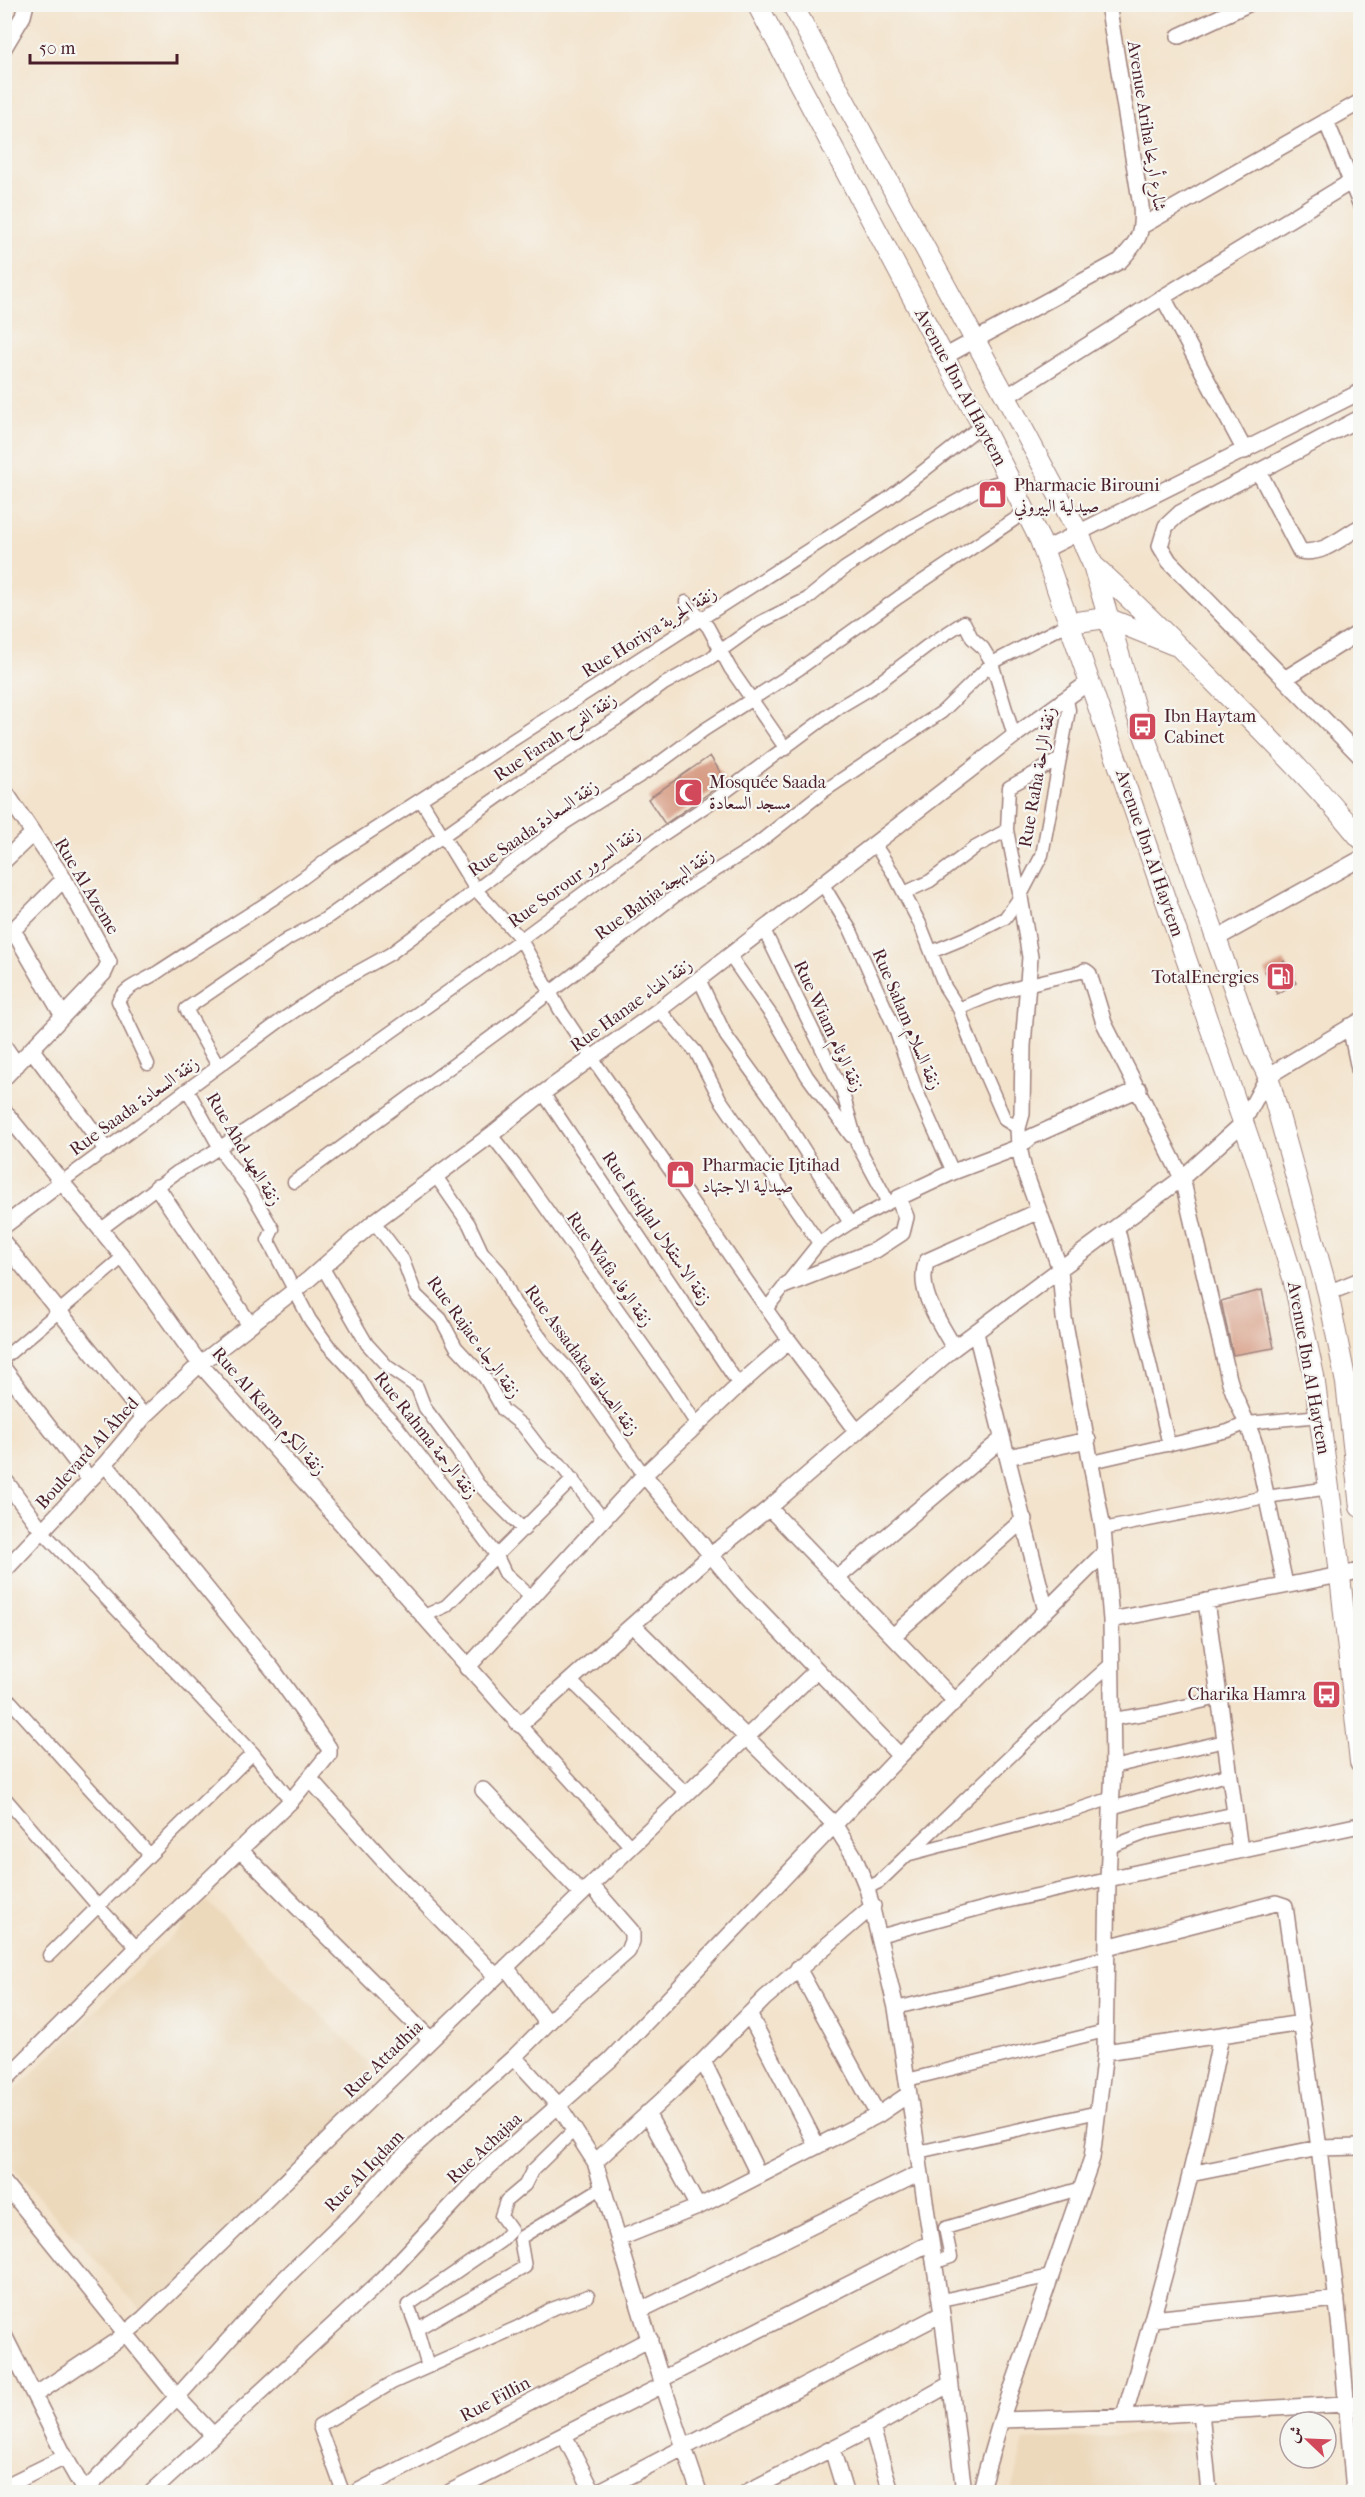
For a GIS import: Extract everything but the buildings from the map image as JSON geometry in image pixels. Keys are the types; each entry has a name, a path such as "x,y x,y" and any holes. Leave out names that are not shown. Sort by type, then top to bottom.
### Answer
{"street":[{"path":"4,48 23,16 26,4"},
{"name":"Avenue Ibn Al Haytem","path":"757,4 1010,478 1044,550 1270,1201 1293,1278 1309,1346 1330,1488 1360,1762"},
{"name":"Avenue Ibn Al Haytem","path":"792,4 1006,397 1079,534 1093,565 1136,712 1256,1051 1269,1076 1328,1293 1346,1383 1360,1507"},
{"name":"Avenue Ariha شارع أريحا","path":"944,357 1120,261 1136,244 1142,226 1142,206 1108,4"},
{"path":"1179,36 1248,4"},
{"path":"1142,226 1360,102"},
{"path":"1326,121 1356,179 1360,203"},
{"path":"1006,397 1163,297 1356,179"},
{"path":"1163,297 1245,451"},
{"path":"1044,550 1360,392"},
{"path":"1360,418 1180,513 1166,526 1160,546 1170,561 1360,756"},
{"name":"Rue Horiya زنقة الحرية","path":"148,1064 118,1001 125,990 148,979 256,911 328,859 889,498 982,425"},
{"path":"1259,472 1300,551 1310,553 1318,551 1360,527"},
{"name":"Rue Farah زنقة الفرح","path":"218,1066 186,1009 288,939 325,919 518,783 618,718 664,684 721,650 759,623 807,599 845,568 901,532 982,487 1010,478"},
{"name":"Rue Saada زنقة السعادة","path":"63,1181 218,1066 323,992 390,954 565,823 651,769 704,730 799,669 899,597 1027,511"},
{"path":"1093,565 1143,609 1311,781 1360,838"},
{"path":"686,602 702,619 729,668 786,749"},
{"path":"1069,622 1107,618 1177,646"},
{"name":"Rue Sorour زنقة السرور","path":"100,1230 177,1172 356,1057 652,842 786,749 841,706 873,687 927,646 964,622 972,638 983,648 992,663 1014,736"},
{"name":"Rue Bahja زنقة البهجة","path":"294,1182 675,896 753,847 824,791 942,712 992,663 1069,622"},
{"path":"1286,678 1360,632"},
{"name":"Rue Hanae زنقة الهناء","path":"200,1364 323,1268 374,1222 435,1175 491,1135 543,1093 659,1011 1061,700 1089,682"},
{"name":"Rue Raha زنقة الراحة","path":"931,952 1005,918 1020,897 1042,855 1046,825 1058,780 1069,705 1068,700 1061,700"},
{"path":"980,2493 1001,2420 1092,2158 1105,2052 1108,1879 1113,1767 1111,1620 1103,1529 1064,1318 1060,1269 1027,1181 1019,1147 1018,1128 1022,1114 1022,1056 1030,957 1007,830 1009,787 1060,759"},
{"name":"Rue Al Azeme","path":"4,790 64,879 109,962 104,974 4,1078"},
{"path":"421,800 476,891 520,938 550,992 592,1058 789,1341 857,1432"},
{"path":"904,893 930,881 974,848 1007,830"},
{"path":"4,861 32,834"},
{"path":"875,845 904,893 945,987 959,1009 1005,1120 1018,1128"},
{"path":"1216,939 1360,858"},
{"path":"63,1016 9,935 64,879"},
{"name":"Rue Salam زنقة السلام","path":"822,883 851,931 895,1029 916,1089 953,1172"},
{"name":"Rue Wiam زنقة الوئام","path":"764,930 842,1090 857,1144 884,1194 893,1201"},
{"path":"730,956 776,1022 807,1076 857,1144"},
{"path":"959,1009 973,1002 1028,985 1085,971 1089,974 1104,1023 1182,1178 1234,1399 1255,1443 1285,1584"},
{"path":"699,979 726,1036 776,1105 850,1223"},
{"path":"659,1011 696,1052 720,1099 819,1243"},
{"path":"631,1847 520,1725 634,1626 711,1555 770,1508 954,1348 1182,1178 1242,1124 1269,1076 1355,1023 1360,1074"},
{"path":"4,1046 16,1065"},
{"path":"32,1050 106,1149"},
{"name":"Rue Ahd زنقة العهد","path":"187,1089 219,1147 250,1190 273,1229 268,1240 294,1290"},
{"path":"767,1308 819,1243 850,1223 953,1172 1019,1147 1031,1137 1139,1089"},
{"name":"Rue Istiqlal زنقة الاستقلال","path":"543,1093 739,1385"},
{"name":"Rue Al Karm زنقة الكرم","path":"4,1111 123,1257 200,1364 424,1616 467,1668 520,1725"},
{"name":"Rue Wafa زنقة الوفاء","path":"491,1135 521,1173 668,1380 697,1425"},
{"name":"Rue Assadaka زنقة الصداقة","path":"435,1175 469,1224 482,1252 500,1272 514,1302 549,1349 571,1372 644,1475"},
{"path":"4,1226 63,1181"},
{"path":"157,1187 250,1325"},
{"path":"786,1285 876,1250 902,1233 906,1217 893,1201"},
{"path":"954,1348 929,1302 923,1272 927,1261 1039,1211"},
{"name":"Rue Rajae زنقة الرجاء","path":"374,1222 403,1260 416,1295 441,1318 456,1347 485,1378 503,1410 523,1426 543,1452 560,1464 603,1520"},
{"path":"1118,1227 1169,1445"},
{"path":"4,1243 60,1310 144,1418"},
{"path":"4,1358 123,1257"},
{"path":"323,1268 367,1344 388,1367 417,1387 425,1408 458,1452 478,1484 524,1530"},
{"path":"1328,1293 1360,1280"},
{"name":"Rue Rahma زنقة الرحمة","path":"294,1290 310,1320 328,1345 358,1377 372,1400 395,1424 497,1556 505,1573 532,1598"},
{"path":"976,1333 1046,1611"},
{"path":"467,1668 644,1475 789,1341"},
{"name":"Boulevard Al Âhed","path":"4,1571 43,1532 144,1418 200,1364"},
{"path":"4,1369 90,1480"},
{"path":"1092,1462 1228,1431 1247,1423 1320,1416"},
{"path":"837,1578 1002,1438"},
{"path":"1008,1457 1088,1440"},
{"path":"4,2081 137,1948 291,1801 325,1760 329,1748 273,1670 105,1464"},
{"path":"644,1475 711,1555 816,1671 900,1756"},
{"path":"4,1479 43,1532 253,1754 291,1801"},
{"path":"424,1616 446,1606 573,1479"},
{"path":"1103,1529 1266,1497 1330,1488"},
{"path":"770,1508 956,1701"},
{"path":"893,1636 1024,1519"},
{"name":"Rue Achajaa","path":"152,2493 382,2280 484,2171 611,2059 900,1756 1105,1552"},
{"path":"1111,1620 1360,1571"},
{"path":"1206,1601 1240,1850"},
{"path":"634,1626 834,1824 854,1856 867,1888 896,2008 940,2307 964,2493"},
{"path":"867,1888 879,1882 1111,1664"},
{"name":"Rue Attadhia","path":"35,2395 144,2318 501,1971 816,1671"},
{"path":"571,1681 687,1794"},
{"path":"4,1694 150,1854"},
{"path":"1113,1719 1219,1698"},
{"path":"1113,1767 1226,1741"},
{"path":"49,1955 97,1905 253,1754"},
{"path":"909,1854 1073,1811 1230,1774"},
{"path":"310,1779 395,1873 501,1971 547,2023"},
{"name":"Rue Al Iqdam","path":"85,2492 177,2397 280,2283 350,2215 400,2160 628,1951 632,1941 632,1932 483,1790"},
{"path":"4,1797 137,1948"},
{"path":"1110,1847 1149,1832 1236,1813"},
{"path":"879,1936 1001,1903 1360,1825"},
{"path":"240,1850 431,2040"},
{"path":"896,2008 1280,1903 1286,1909 1319,2148 1336,2299 1354,2403 1354,2493"},
{"path":"595,2162 798,1968 873,1906"},
{"path":"798,1968 878,2115"},
{"path":"749,2014 817,2146"},
{"path":"1105,2052 1302,2023"},
{"path":"618,2239 698,2207 878,2115 908,2087 1105,2031"},
{"path":"1124,2416 1153,2319 1206,2114 1221,2035"},
{"path":"514,2057 559,2106 595,2162 699,2493"},
{"path":"703,2061 759,2176"},
{"path":"918,2152 1098,2112"},
{"path":"647,2113 698,2207"},
{"path":"428,2367 408,2305 501,2241 511,2229 501,2216 506,2200 525,2185 532,2171 575,2129"},
{"path":"1190,2174 1319,2148 1360,2147"},
{"path":"641,2310 920,2173"},
{"path":"4,2183 177,2397 213,2435"},
{"path":"417,2329 525,2267 520,2238 603,2187"},
{"path":"933,2263 951,2257 945,2228 1082,2188"},
{"path":"450,2493 930,2243"},
{"path":"598,2493 940,2307 1006,2284 1052,2276"},
{"path":"343,2493 319,2426 392,2383 518,2327 549,2310 588,2296"},
{"path":"1153,2319 1336,2299"},
{"path":"4,2335 85,2492"},
{"name":"Rue Fillin","path":"357,2493 650,2339"},
{"path":"747,2493 771,2487 832,2449 950,2384"},
{"path":"1001,2420 1124,2416 1354,2403"},
{"path":"1201,2412 1209,2493"},
{"path":"872,2428 891,2493"},
{"path":"564,2435 593,2493"},
{"path":"832,2449 845,2493"},
{"path":"4,2487 65,2457"}],"shaded area":[{"path":"207,1901 367,2061 374,2089 149,2319 5,2160 5,2100"},
{"path":"1198,2430 1201,2492 1011,2492 1024,2441"}],"place":[{"name":"Pharmacie Birouni صيدلية البيروني","path":"993,495"},
{"name":"Ibn Haytam Cabinet","path":"1143,726"},
{"name":"Mosquée Saada مسجد السعادة","path":"688,792"},
{"name":"TotalEnergies","path":"1280,977"},
{"name":"Pharmacie Ijtihad صيدلية الاجتهاد","path":"681,1175"},
{"name":"Charika Hamra","path":"1327,1694"}]}
